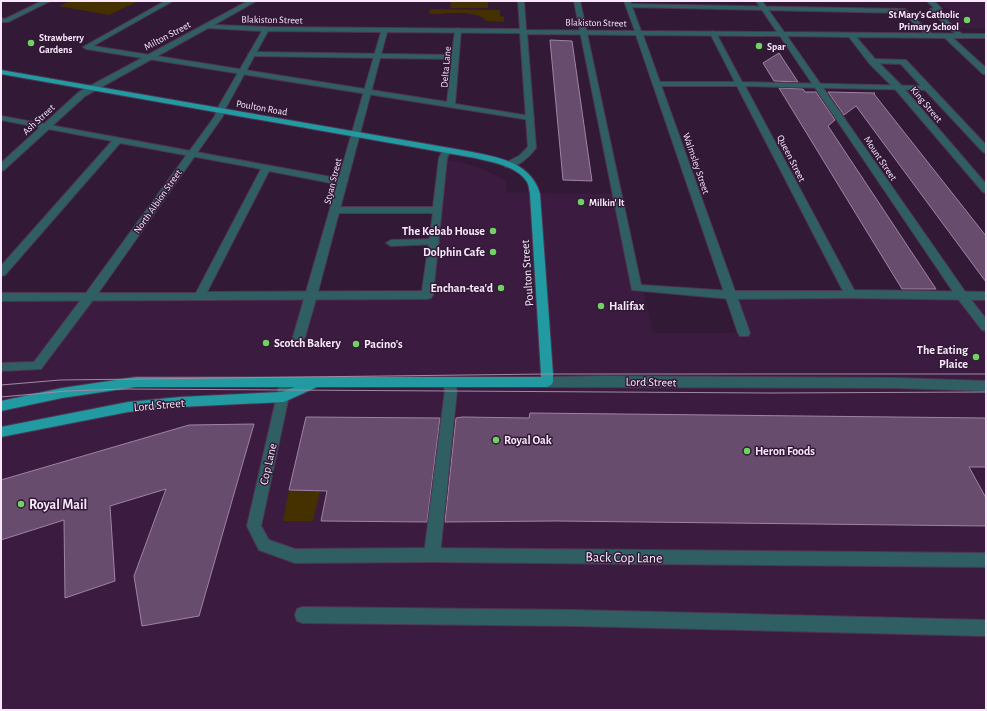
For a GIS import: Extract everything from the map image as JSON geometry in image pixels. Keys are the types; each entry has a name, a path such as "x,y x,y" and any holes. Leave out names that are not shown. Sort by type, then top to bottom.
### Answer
{"main road":[{"name":"Poulton Road","path":"1,72 482,156 512,167"},
{"name":"Poulton Street","path":"512,167 532,182 535,194 547,382"},
{"name":"Lord Street","path":"1,406 62,393 136,382 547,382"},
{"name":"Lord Street","path":"1,432 128,408 180,402 284,398 316,382"}],"street":[{"path":"1,20 6,20 48,1"},
{"path":"170,1 86,47 530,118"},
{"name":"Milton Street","path":"91,88 253,1"},
{"path":"512,167 532,148 521,1"},
{"path":"577,1 636,288 731,295 850,294 986,296"},
{"path":"820,1 828,10"},
{"path":"930,1 940,10 932,10 961,36"},
{"path":"628,4 762,5 828,10 904,11 931,36"},
{"name":"Walmsley Street","path":"628,4 658,84 744,333"},
{"name":"Mount Street","path":"762,5 962,296 986,327"},
{"name":"Blakiston Street","path":"206,26 221,28 266,29 986,36"},
{"name":"North Albion Street","path":"1,367 37,366 90,296 219,116 220,111 266,29"},
{"name":"Styan Street","path":"299,337 312,296 385,29"},
{"name":"Delta Lane","path":"451,106 458,30"},
{"name":"Queen Street","path":"713,33 850,294"},
{"name":"King Street","path":"850,34 872,61 898,87 986,190"},
{"path":"947,36 986,72"},
{"path":"252,54 456,57"},
{"path":"872,61 903,62 986,150"},
{"path":"658,84 818,85 927,88"},
{"name":"Ash Street","path":"1,168 45,126 77,98 91,88"},
{"path":"1,118 331,180 343,180"},
{"path":"1,273 117,141"},
{"path":"1,296 427,295 443,158 447,150"},
{"path":"200,296 266,168"},
{"path":"336,210 438,210"},
{"path":"390,243 434,242"},
{"name":"Cop Lane","path":"264,545 254,526 284,398 286,382"},
{"path":"432,555 451,390 448,382"},
{"name":"Lord Street","path":"547,382 889,383 986,386"},
{"name":"Back Cop Lane","path":"264,545 295,556 432,555 986,560"},
{"path":"303,615 576,618 986,628"}],"shaded area":[{"path":"70,1 139,1 109,15 59,6"},
{"path":"451,1 488,1 488,8 450,8"},
{"name":"St Mary's Catholic Primary School","path":"938,1 986,1 986,28 957,28 940,13 952,13"},
{"path":"430,9 500,10 500,16 504,17 504,22 486,21 477,15 467,13 432,14 429,13"},
{"path":"443,158 478,167 506,180 506,193 621,194 653,333 744,333 731,295 986,297 986,710 1,710 1,291 427,295"},
{"path":"289,490 320,491 313,521 283,521"}],"building":[{"path":"550,40 572,41 592,181 563,180"},
{"path":"779,53 798,82 774,81 763,63"},
{"path":"779,88 803,89 805,92 816,92 835,120 828,126 936,289 902,289"},
{"path":"828,92 875,93 874,94 986,236 986,282 856,106 844,115"},
{"path":"530,413 986,418 986,467 969,467 986,498 986,526 556,521 445,522 456,418 529,418"},
{"path":"306,417 440,418 427,522 321,521 327,491 289,490"},
{"path":"254,424 199,616 142,626 134,576 166,489 110,506 115,581 65,598 64,520 1,540 1,480 189,425"}],"tram line":[{"path":"1,385 60,380 547,374 986,374"},
{"path":"1,397 67,391 125,389 770,393 986,392"}],"place":[{"name":"St Mary's Catholic Primary School","path":"967,20"},
{"name":"Strawberry Gardens","path":"31,43"},
{"name":"Spar","path":"759,46"},
{"name":"Milkin' It","path":"581,202"},
{"name":"The Kebab House","path":"493,231"},
{"name":"Dolphin Cafe","path":"493,252"},
{"name":"Enchan-tea'd","path":"501,288"},
{"name":"Halifax","path":"601,306"},
{"name":"Scotch Bakery","path":"266,343"},
{"name":"Pacino's","path":"356,344"},
{"name":"The Eating Plaice","path":"976,357"},
{"name":"Royal Oak","path":"496,440"},
{"name":"Heron Foods","path":"747,451"},
{"name":"Royal Mail","path":"21,504"}]}
